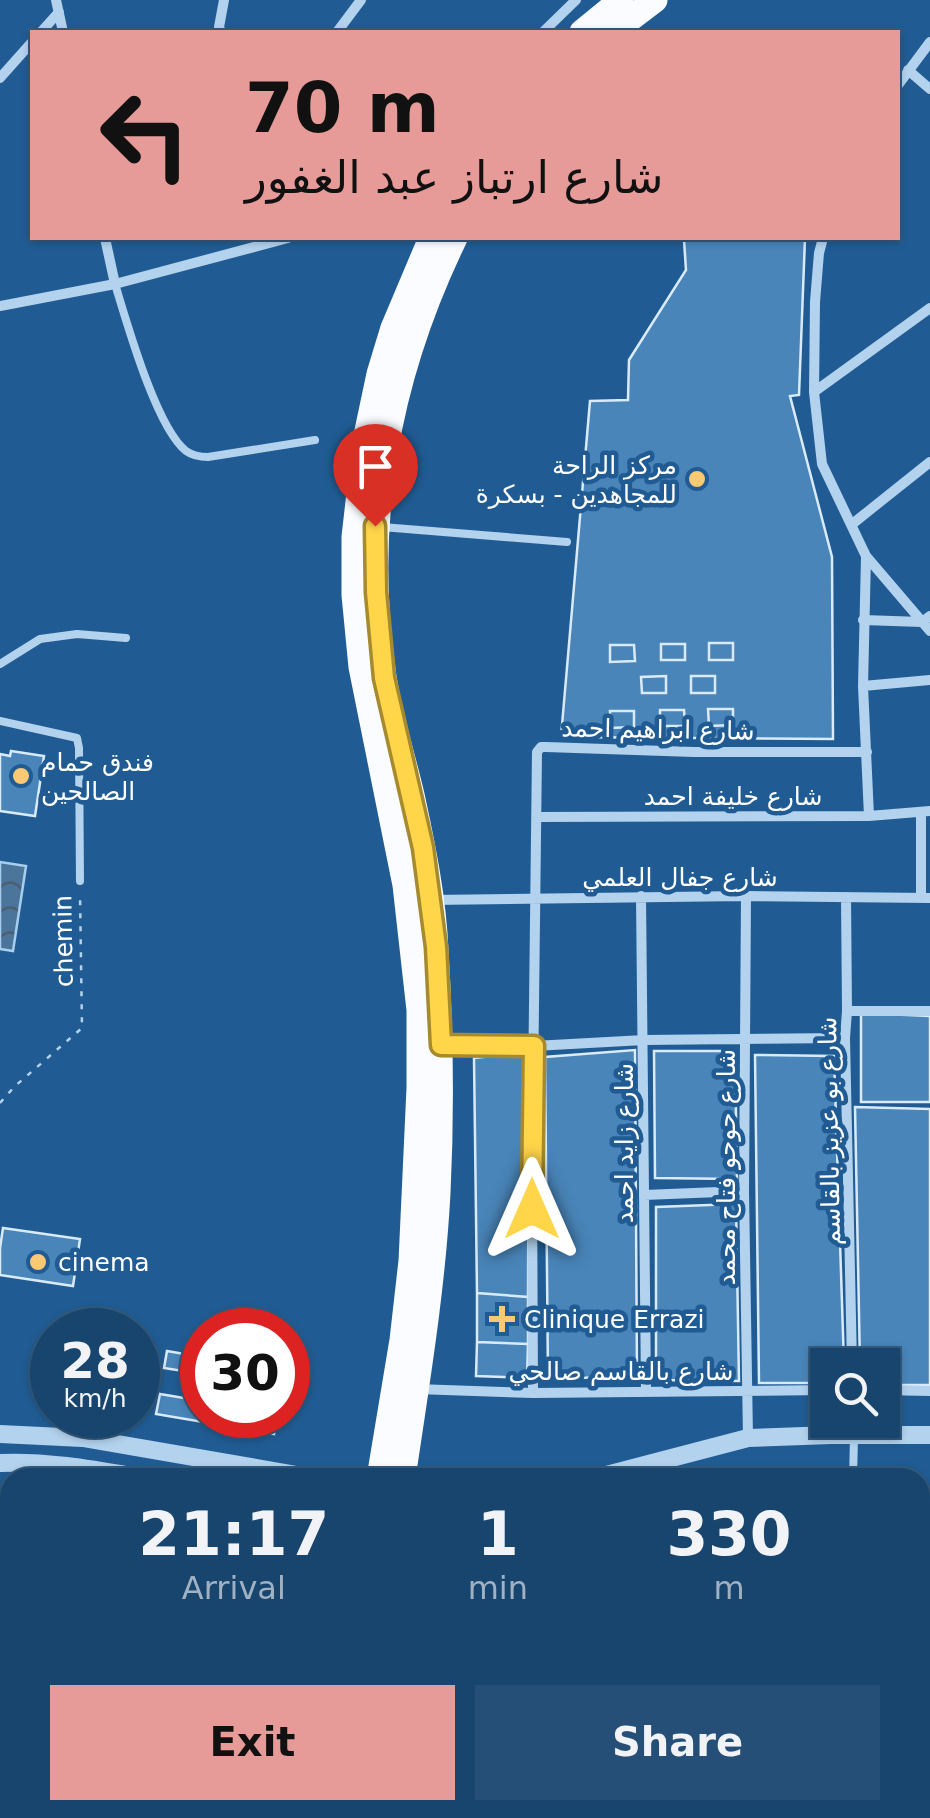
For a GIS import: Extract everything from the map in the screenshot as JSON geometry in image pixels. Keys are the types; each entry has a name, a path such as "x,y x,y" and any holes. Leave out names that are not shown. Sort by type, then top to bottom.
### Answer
{"main road":[{"path":"584,30 621,0"},
{"path":"617,30 655,0"},
{"path":"381,1468 411,1261 419,1010 405,884 359,652 354,537 365,440 379,374 393,328 431,240"},
{"path":"404,1468 438,1194 441,1045 436,947 423,848 384,678 375,526 391,416 409,345 454,240"}],"street":[{"path":"220,30 224,0"},
{"path":"338,30 361,0"},
{"path":"546,30 576,0"},
{"path":"42,30 57,6"},
{"path":"900,81 930,42"},
{"path":"0,78 30,44"},
{"path":"908,70 930,89"},
{"path":"105,240 115,284"},
{"path":"0,306 115,284 280,240"},
{"path":"822,240 815,302 814,392 822,464 866,556 927,623"},
{"path":"814,392 930,308"},
{"path":"852,525 930,462"},
{"path":"866,556 863,686 869,816"},
{"path":"863,620 927,623"},
{"path":"863,686 930,680"},
{"name":"شارع ابراهيم احمد","path":"534,1393 536,756 541,747 867,752"},
{"path":"925,812 925,898"},
{"name":"شارع خليفة احمد","path":"537,817 869,816 925,812"},
{"name":"شارع جفال العلمي","path":"430,900 641,896 925,898"},
{"name":"شارع زايد احمد","path":"641,896 646,1390"},
{"name":"شارع حوحو فتاح محمد","path":"746,896 744,1191 748,1438"},
{"name":"شارع بو عزيز بالقاسم","path":"846,897 852,1348"},
{"path":"848,1011 930,1012"},
{"path":"441,1045 845,1038"},
{"path":"644,1195 744,1191"},
{"name":"شارع بالقاسم صالحي","path":"416,1388 534,1393 810,1390"},
{"path":"900,1391 930,1392"},
{"path":"0,1434 83,1438 256,1468"},
{"path":"900,1435 930,1435"},
{"path":"633,1468 748,1438 810,1436"},
{"path":"0,1463 85,1468"}],"lane":[{"path":"115,284 165,424 184,449 208,458 315,440"},
{"path":"375,526 567,542"},
{"path":"0,664 40,639 77,634 126,638"},
{"path":"0,721 77,738 80,881"},
{"path":"853,1468 854,1438"}],"path":[{"name":"chemin","path":"0,1103 14,1086 82,1028 80,881"}],"water":[{"path":"0,862 26,866 13,951 0,949"}],"building":[{"name":"مركز الراحة للمجاهدين - بسكرة","path":"684,240 805,240 799,395 790,396 832,557 833,739 561,737 590,401 628,400 629,360 686,270"},
{"path":"709,643 733,643 733,660 709,660"},
{"path":"661,644 685,644 685,660 661,660"},
{"path":"610,645 634,645 635,661 610,662"},
{"path":"666,676 666,693 642,693 641,677"},
{"path":"691,676 715,676 715,693 691,693"},
{"path":"708,709 733,709 733,725 709,726"},
{"path":"660,710 684,710 685,726 660,726"},
{"path":"610,711 634,711 634,727 610,728"},
{"name":"فندق حمام الصالحين","path":"11,751 44,756 35,816 0,811 0,754 10,756"},
{"path":"861,1013 930,1016 930,1102 861,1102"},
{"path":"635,1050 637,1376 548,1379 545,1057"},
{"path":"654,1051 735,1051 737,1179 655,1178"},
{"path":"529,1052 528,1297 477,1293 474,1058"},
{"path":"755,1055 834,1056 843,1348 810,1348 810,1383 759,1383"},
{"path":"855,1107 930,1109 930,1385 900,1385 900,1348 860,1348"},
{"path":"736,1204 739,1381 656,1380 656,1207"},
{"name":"cinema","path":"3,1228 80,1239 73,1286 0,1275"},
{"name":"Clinique Errazi","path":"477,1293 528,1297 528,1344 477,1342"},
{"path":"477,1342 528,1344 527,1378 476,1376"},
{"path":"167,1351 180,1353 180,1371 164,1368"},
{"path":"160,1394 180,1397 180,1418 160,1415"}],"place":[{"name":"مركز الراحة للمجاهدين - بسكرة","path":"697,479"},
{"name":"فندق حمام الصالحين","path":"21,776"},
{"name":"cinema","path":"38,1262"},
{"name":"Clinique Errazi","path":"502,1319"}],"route":[{"path":"375,526 374,566 384,678 423,848 436,947 441,1045 534,1046 532,1209"}]}
